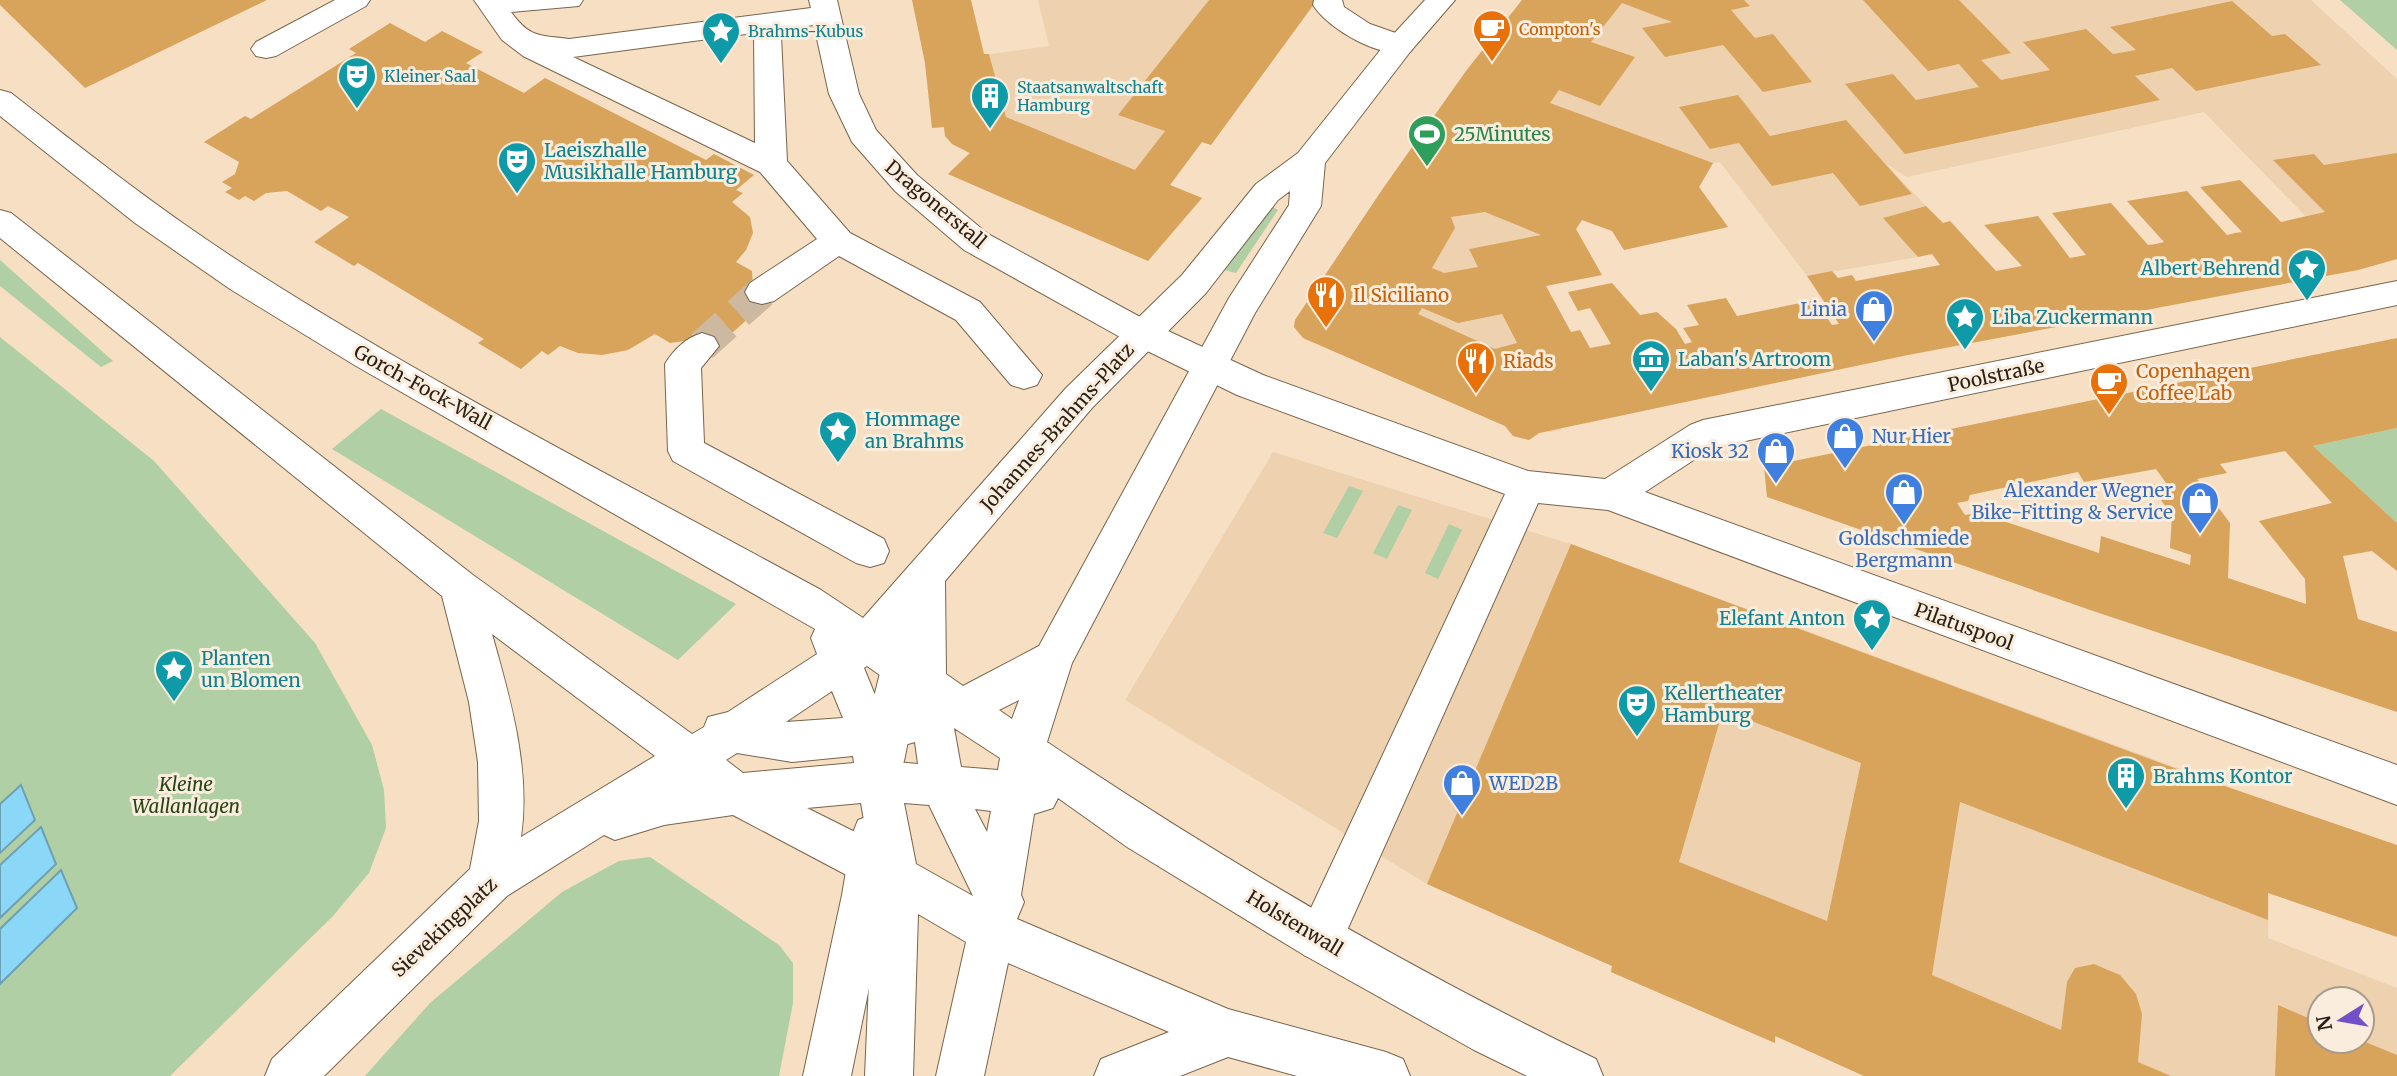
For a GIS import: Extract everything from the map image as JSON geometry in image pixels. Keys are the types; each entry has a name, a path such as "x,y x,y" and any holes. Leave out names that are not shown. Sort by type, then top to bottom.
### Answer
{"main road":[{"path":"266,49 356,0"},
{"path":"489,0 519,5 569,0"},
{"path":"489,0 519,39 533,49 771,164 838,242 968,311 1024,375"},
{"path":"1328,0 1327,5 1335,17 1400,45"},
{"path":"1141,333 1194,284 1267,192 1309,161 1400,45 1441,0"},
{"path":"519,39 569,48 825,8"},
{"name":"Dragonerstall","path":"825,8 852,114 863,135 891,168 976,242 1141,333"},
{"path":"767,36 771,164"},
{"name":"Gorch-Fock-Wall","path":"0,100 146,215 242,280 368,357 819,610 854,652"},
{"path":"960,1076 995,914 1023,750 1053,659 1241,307 1304,206 1309,161"},
{"path":"0,221 458,587 642,720 736,794 883,870 995,914 1041,954 1228,1033 1387,1076"},
{"path":"762,292 838,242"},
{"name":"Poolstraße","path":"1610,495 1703,435 2397,293"},
{"name":"Johannes-Brahms-Platz","path":"690,758 782,702 854,652 925,580 1079,398 1141,333 1250,385 1527,486"},
{"path":"702,346 683,364 685,451 870,551"},
{"path":"1320,939 1527,486"},
{"name":"Pilatuspool","path":"1527,486 1610,495 2397,785"},
{"path":"925,580 930,694 943,786 995,914"},
{"path":"458,587 487,695 500,770 500,822 491,880"},
{"path":"854,652 1023,750"},
{"path":"854,652 878,732 889,1076"},
{"path":"642,720 789,742 878,732 930,694 1004,690 1053,659"},
{"path":"878,732 930,694"},
{"name":"Holstenwall","path":"1023,750 1143,832 1320,939 1491,1033 1579,1076"},
{"name":"Sievekingplatz","path":"289,1076 491,880 562,834 690,758"},
{"path":"562,834 664,804 880,780 1014,793 1092,797"},
{"path":"827,1076 883,870"},
{"path":"1118,1076 1228,1033"}],"shaded area":[{"name":"Staatsanwaltschaft Hamburg","path":"1038,0 1317,0 1211,145 1201,142 1170,185 1202,198 1148,261 948,174 969,153 952,144 945,136 944,127 932,128 925,63 1049,46"},
{"path":"1522,0 2311,0 2397,79 2397,259 2358,270 2204,112 1907,177 1886,164 1926,206 1884,218 1918,257 1807,276 1720,162 1713,163 1699,188 1728,227 1624,250 1612,231 1582,220 1576,229 1469,249 1561,430 1540,433 1529,440 1513,436 1505,426 1303,338 1294,327 1295,320 1384,187 1466,71"},
{"path":"1273,452 1571,544 2270,802 2268,938 2397,988 2397,1076 1864,1076 1776,1036 1775,1043 1611,972 1612,966 1427,884 1125,700"}],"green space":[{"path":"2340,0 2397,0 2397,50"},
{"path":"1271,206 1278,210 1236,273 1220,269"},
{"path":"0,260 113,361 101,367 0,286"},
{"name":"Planten un Blomen","path":"0,337 154,461 315,643 372,745 384,790 386,828 369,873 333,916 170,1076 0,1076"},
{"path":"381,409 736,604 678,660 332,449"},
{"path":"2397,428 2397,523 2313,446"},
{"path":"1349,486 1363,491 1337,538 1323,533"},
{"path":"1398,505 1412,510 1387,559 1373,553"},
{"path":"1449,524 1462,530 1438,579 1425,573"},
{"path":"650,857 779,945 793,963 793,1003 779,1076 365,1076 430,1003 562,892 619,861"}],"water":[{"path":"21,785 35,820 0,853 0,804"},
{"path":"41,827 56,864 0,918 0,865"},
{"path":"61,870 77,908 0,984 0,929"}],"building":[{"path":"0,0 267,0 85,88 0,5"},
{"name":"Staatsanwaltschaft Hamburg","path":"912,0 971,0 984,54 989,54 1006,117 1135,170 1165,131 1118,115 1209,0 1317,0 1211,145 1202,142 1170,185 1202,198 1148,261 948,174 970,153 952,144 945,136 944,127 932,128 925,63"},
{"path":"1522,0 1744,0 1750,6 1731,10 1755,38 1773,34 1812,82 1763,92 1723,45 1665,57 1642,28 1672,22 1622,3 1591,42 1635,57 1600,106 1559,90 1550,103 1713,163 1699,187 1728,227 1624,250 1612,231 1582,220 1576,229 1602,275 1546,286 1571,332 1580,330 1590,348 1611,344 1590,308 1578,311 1568,292 1612,283 1640,315 1657,312 1676,329 1685,344 1692,342 1683,328 1699,325 1687,305 1726,298 1737,316 1815,300 1832,325 1839,324 1807,276 1832,271 1838,278 1852,275 1856,281 1940,265 1932,254 1918,257 1883,218 1926,206 1943,223 1950,221 1996,271 2022,266 1984,225 2038,216 2070,258 2086,255 2052,213 2111,203 2148,245 2164,242 2127,201 2187,191 2227,235 2242,232 2200,187 2240,180 2281,222 2325,212 2273,160 2314,154 2324,165 2397,153 2397,259 2358,270 1908,355 1539,433 1529,440 1513,436 1505,426 1303,338 1294,327 1295,320 1384,187 1466,71","holes":["1485,212 1541,235 1469,249 1478,267 1444,273 1432,268 1455,228 1451,217","1422,308 1458,323 1502,314 1517,343 1495,349 1418,314"]},
{"path":"1863,0 1959,0 2011,53 1981,60 2001,80 2050,70 2023,42 2086,29 2113,54 2136,50 2110,27 2232,1 2272,36 2285,34 2321,65 2196,91 2172,68 2135,76 2160,100 1905,154 1845,84 1893,74 1916,100 1979,87 1959,64 1928,71"},
{"name":"Laeiszhalle Musikhalle Hamburg","path":"390,23 425,42 442,31 483,52 466,63 524,93 545,78 706,160 714,154 754,175 736,190 743,193 732,202 750,217 753,233 746,250 736,262 752,271 753,286 772,297 712,351 692,340 670,343 655,334 628,350 602,355 578,353 560,346 548,355 542,351 521,369 478,343 484,339 358,263 354,266 314,242 349,217 328,206 321,211 287,191 266,193 254,201 245,196 239,200 225,192 232,188 222,182 235,174 239,162 204,142 245,116 251,119 356,53 349,49"},
{"path":"1738,95 1770,136 1846,120 1912,194 1860,206 1833,173 1772,186 1739,143 1710,149 1679,107"},
{"path":"2397,338 2397,428 2313,446 2397,523 2397,571 2372,551 2343,556 2358,619 2397,632 2397,712 2093,611 1767,497 1764,467","holes":["2285,451 2332,503 2259,521 2305,579 2306,604 2228,578 2230,523 2197,479 2227,473 2220,464","2156,469 2166,483 2150,485 2172,515 2170,548 2191,555 2190,565 2101,536 2099,553 1979,513 1965,515 1957,503 1968,501 1970,495 2078,472 2084,482"]},
{"name":"Brahms Kontor","path":"1571,544 2201,778 2397,845 2397,937 2268,893 2268,920 1960,802 1932,975 2061,1030 2067,982 2075,968 2094,964 2120,975 2136,994 2142,1014 2138,1062 2171,1076 1864,1076 1775,1036 1775,1043 1611,972 1612,966 1427,884","holes":["1723,710 1861,763 1827,921 1679,862"]},
{"path":"2278,1005 2306,1017 2306,1055 2376,1055 2376,1046 2397,1055 2397,1076 2275,1076"}],"tunnel":[{"path":"702,346 762,292"}],"place":[{"name":"Compton's","path":"1492,63"},
{"name":"Brahms-Kubus","path":"721,65"},
{"name":"Kleiner Saal","path":"357,110"},
{"name":"Staatsanwaltschaft Hamburg","path":"990,130"},
{"name":"25Minutes","path":"1427,168"},
{"name":"Laeiszhalle Musikhalle Hamburg","path":"517,195"},
{"name":"Albert Behrend","path":"2307,302"},
{"name":"Il Siciliano","path":"1326,329"},
{"name":"Linia","path":"1874,343"},
{"name":"Liba Zuckermann","path":"1965,351"},
{"name":"Laban's Artroom","path":"1651,393"},
{"name":"Riads","path":"1476,395"},
{"name":"Copenhagen Coffee Lab","path":"2109,416"},
{"name":"Hommage an Brahms","path":"838,464"},
{"name":"Nur Hier","path":"1845,470"},
{"name":"Kiosk 32","path":"1776,485"},
{"name":"Goldschmiede Bergmann","path":"1904,526"},
{"name":"Alexander Wegner Bike-Fitting & Service","path":"2200,535"},
{"name":"Elefant Anton","path":"1872,652"},
{"name":"Planten un Blomen","path":"174,703"},
{"name":"Kellertheater Hamburg","path":"1637,738"},
{"name":"Brahms Kontor","path":"2126,810"},
{"name":"WED2B","path":"1462,817"}],"park label":[{"name":"Kleine Wallanlagen","path":"186,795"}]}
